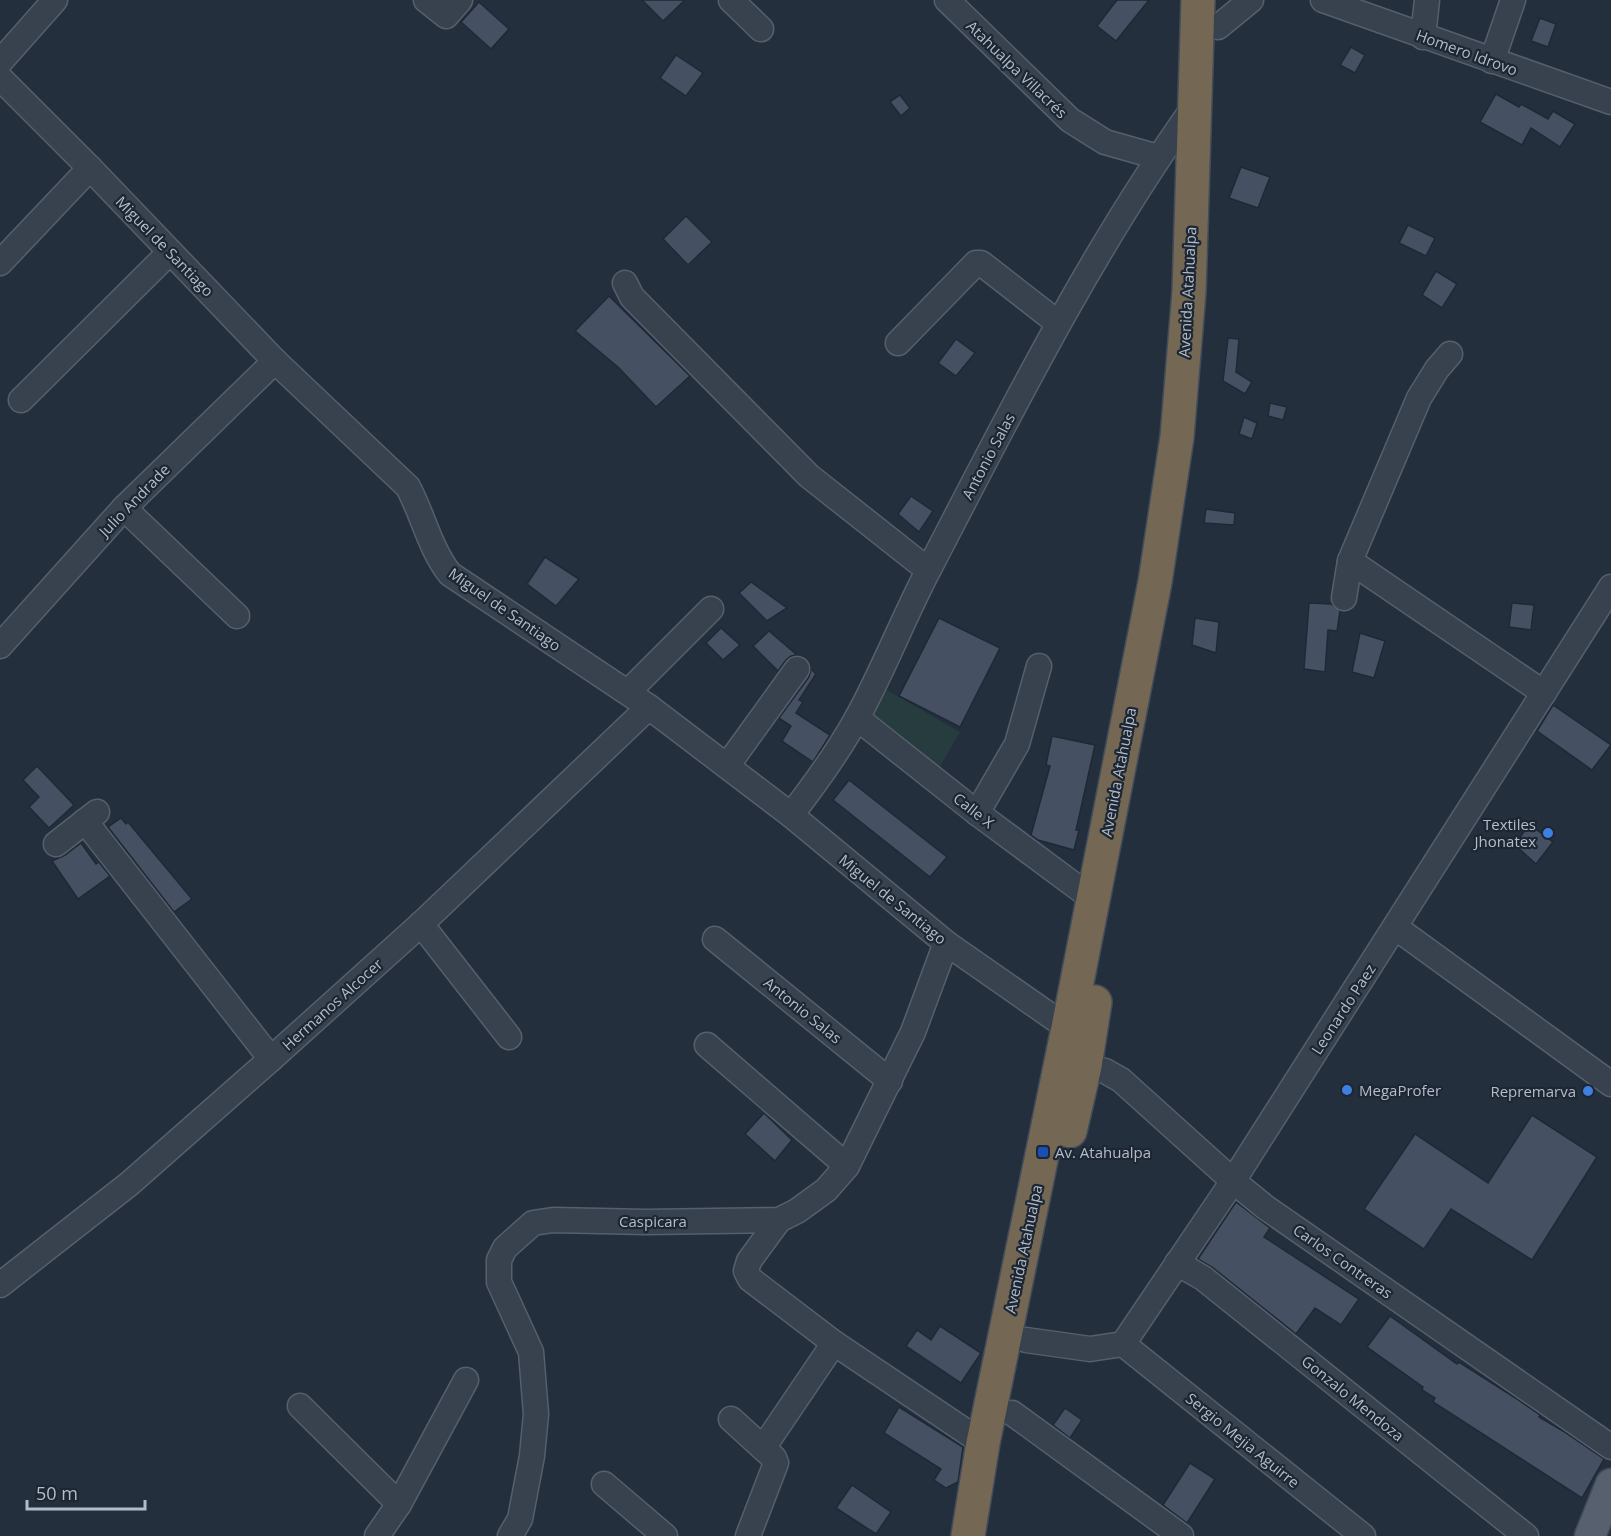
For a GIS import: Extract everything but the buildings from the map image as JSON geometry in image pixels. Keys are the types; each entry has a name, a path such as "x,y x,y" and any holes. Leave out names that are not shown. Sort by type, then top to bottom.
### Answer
{"highway":[{"name":"Avenida Atahualpa","path":"968,1536 983,1443 1094,899 1155,582 1177,437 1189,292 1198,0"},
{"name":"Avenida Atahualpa","path":"988,1536 1044,1246 1084,1066 1193,462 1209,235 1219,13"}],"main road":[{"path":"1590,1536 1611,1484"}],"street":[{"path":"0,62 55,0"},
{"path":"426,0 453,8"},
{"path":"731,0 761,29"},
{"name":"Atahualpa Villacrés","path":"947,0 1070,120 1105,142 1158,157"},
{"path":"1219,13 1251,0"},
{"name":"Homero Idrovo","path":"1323,0 1611,102"},
{"path":"1423,37 1427,0"},
{"path":"1492,61 1512,0"},
{"name":"Miguel de Santiago","path":"0,78 90,168 275,361 408,487 420,508 440,561 450,574 649,707 791,815 946,943 1068,1028"},
{"name":"Antonio Salas","path":"791,815 826,770 857,718 928,570 1058,323 1158,157 1196,104"},
{"path":"0,263 90,168"},
{"path":"21,400 170,252"},
{"path":"898,343 976,262 981,263 1058,323"},
{"path":"626,283 632,297 808,476 928,570"},
{"path":"1344,598 1350,561 1419,398 1437,369 1450,354"},
{"name":"Julio Andrade","path":"4,633 124,508 275,361"},
{"path":"124,508 237,616"},
{"path":"1350,561 1544,693"},
{"name":"Leonardo Paez","path":"1124,1344 1233,1181 1611,587"},
{"path":"628,692 711,609"},
{"path":"977,813 1017,744 1039,666"},
{"path":"727,766 797,669"},
{"name":"Hermanos Alcocer","path":"0,1285 129,1184 271,1059 421,924 649,707"},
{"name":"Calle X","path":"857,718 977,813 1094,899"},
{"path":"56,844 91,816 271,1059"},
{"path":"421,924 509,1037"},
{"path":"1395,927 1611,1084"},
{"name":"Antonio Salas","path":"715,939 890,1081"},
{"name":"Caspicara","path":"510,1536 520,1519 532,1456 536,1414 531,1352 499,1282 499,1260 505,1248 532,1223 553,1220 647,1222 779,1220 797,1211 826,1190 847,1166 913,1032 946,943"},
{"path":"707,1045 847,1166"},
{"name":"Carlos Contreras","path":"1084,1066 1105,1071 1121,1080 1265,1207 1611,1447"},
{"path":"779,1220 749,1261 746,1271 750,1280 834,1343 983,1443"},
{"name":"Gonzalo Mendoza","path":"1177,1263 1203,1278 1526,1536"},
{"path":"1026,1340 1090,1349 1124,1344"},
{"path":"763,1448 834,1343"},
{"name":"Sergio Mejia Aguirre","path":"1124,1344 1363,1536"},
{"path":"388,1532 399,1504 466,1380"},
{"path":"300,1406 399,1504"},
{"path":"1012,1413 1181,1536"},
{"path":"731,1419 774,1458 776,1463 748,1536"},
{"path":"604,1484 665,1536"}],"green space":[{"path":"880,686 960,732 935,775 870,720"}],"place":[{"name":"Textiles Jhonatex","path":"1548,833"},
{"name":"MegaProfer","path":"1347,1090"},
{"name":"Repremarva","path":"1588,1091"},
{"name":"Av. Atahualpa","path":"1043,1152"}]}
